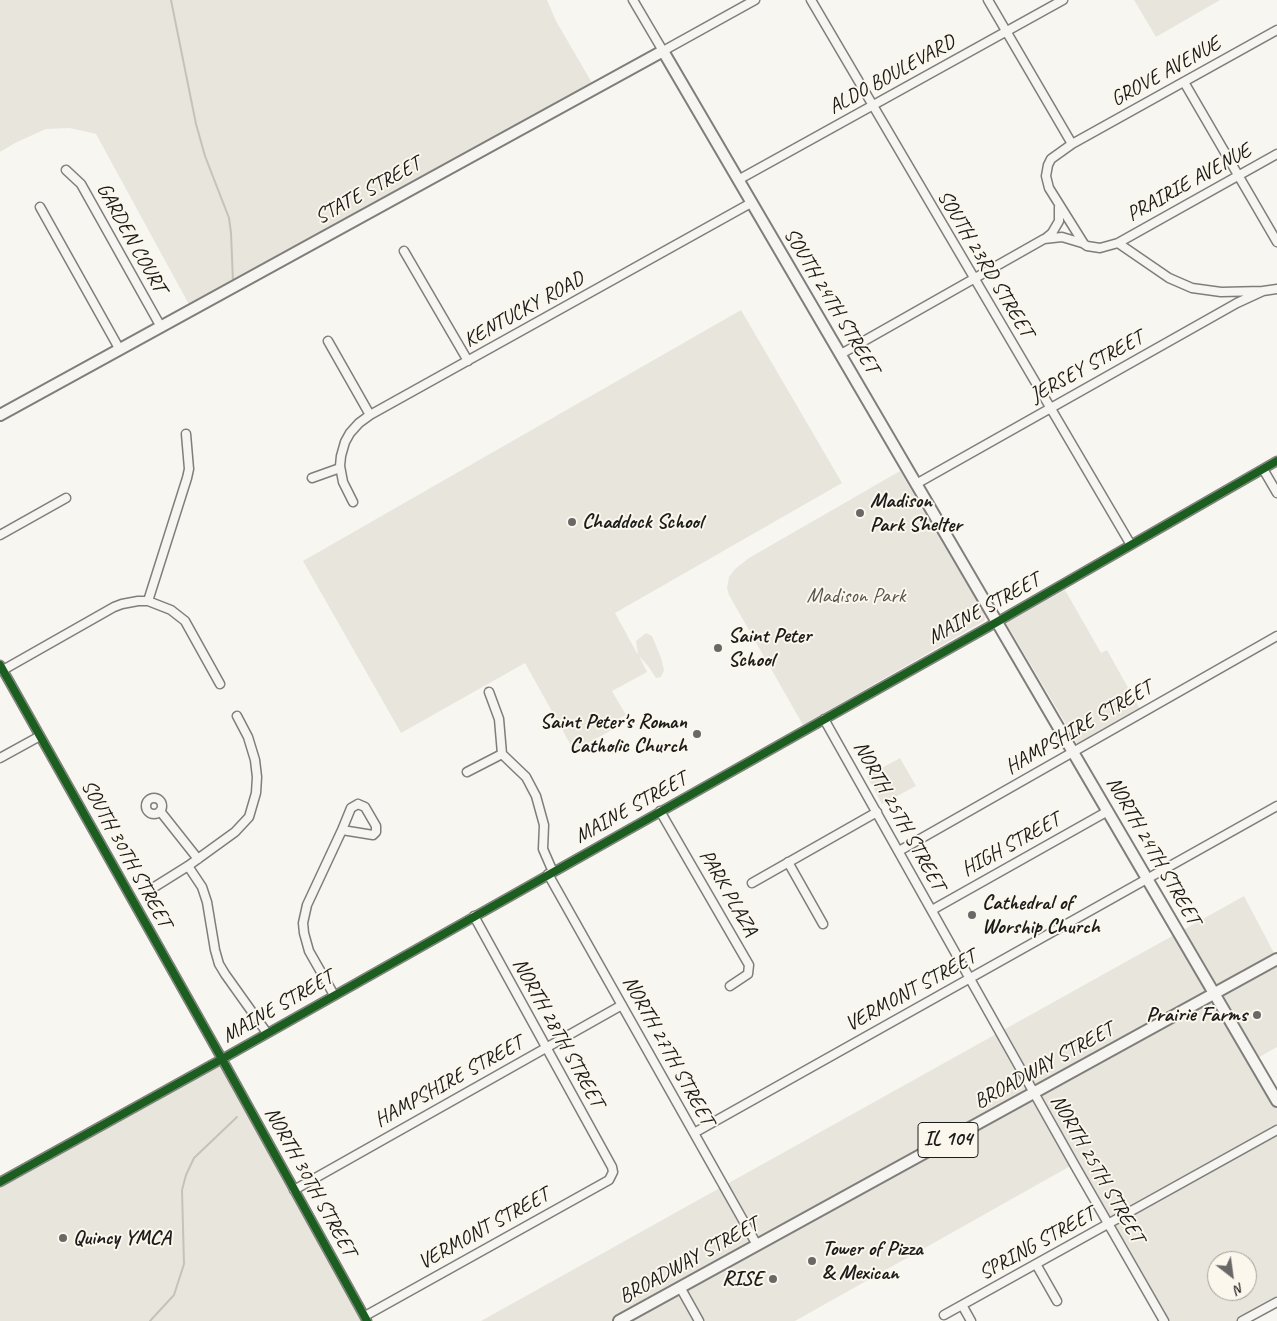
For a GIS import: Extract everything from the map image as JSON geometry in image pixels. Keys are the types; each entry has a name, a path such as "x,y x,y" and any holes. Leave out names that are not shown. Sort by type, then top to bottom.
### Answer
{"main road":[{"name":"SOUTH 24TH STREET","path":"663,51 997,622"},
{"name":"STATE STREET","path":"0,415 663,51"},
{"name":"NORTH 24TH STREET","path":"997,622 1277,1101"},
{"name":"BROADWAY STREET","path":"619,1321 1277,959"}],"street":[{"name":"SOUTH 24TH STREET","path":"633,0 663,51"},
{"name":"STATE STREET","path":"663,51 755,0"},
{"name":"SOUTH 23RD STREET","path":"811,0 1130,545"},
{"path":"988,0 1072,144"},
{"name":"ALDO BOULEVARD","path":"738,180 1063,0"},
{"name":"GROVE AVENUE","path":"1084,244 1046,183 1048,164 1055,156 1072,144 1277,30"},
{"path":"1184,82 1277,242"},
{"name":"PRAIRIE AVENUE","path":"1118,243 1277,154"},
{"name":"GARDEN COURT","path":"66,170 81,184 161,327"},
{"name":"KENTUCKY ROAD","path":"340,468 341,456 347,438 354,428 370,415 751,203"},
{"path":"841,354 1044,240 1052,233 1059,221 1059,205"},
{"path":"40,207 120,350"},
{"path":"1044,240 1062,237 1100,248 1118,243 1168,278 1192,288 1221,292 1263,291"},
{"path":"404,251 468,361"},
{"name":"JERSEY STREET","path":"916,484 1236,303 1263,291 1277,289"},
{"path":"328,341 370,415"},
{"path":"148,601 187,478 189,456 186,434"},
{"name":"MAINE STREET","path":"0,1182 997,622 1277,461"},
{"path":"312,478 340,468 343,482 354,502"},
{"path":"1263,469 1277,493"},
{"path":"0,535 66,498"},
{"path":"1,668 114,607 130,602 148,601 171,610 184,622 220,684"},
{"name":"HAMPSHIRE STREET","path":"899,851 1277,636"},
{"name":"SOUTH 30TH STREET","path":"1,668 222,1059"},
{"path":"467,772 502,754 499,719 489,692"},
{"path":"156,886 188,866 235,832 249,816 253,806 257,777 255,760 250,743 237,716"},
{"name":"NORTH 25TH STREET","path":"824,719 1164,1321"},
{"path":"0,758 40,736"},
{"name":"NORTH 27TH STREET","path":"502,754 521,770 533,791 544,825 543,850 551,873 622,1005 756,1245"},
{"path":"334,995 309,951 304,933 307,905 351,808 358,804 365,807 377,829 373,835 342,830"},
{"name":"VERMONT STREET","path":"694,1133 1277,806"},
{"name":"PARK PLAZA","path":"660,811 750,965 748,974 730,986"},
{"name":"HIGH STREET","path":"932,910 1108,811"},
{"path":"160,812 198,858"},
{"path":"752,883 876,812"},
{"path":"788,862 823,924"},
{"path":"188,866 202,887 208,902 219,964 266,1033"},
{"name":"NORTH 28TH STREET","path":"474,916 612,1167"},
{"name":"HAMPSHIRE STREET","path":"294,1190 622,1005"},
{"name":"NORTH 30TH STREET","path":"222,1059 366,1319"},
{"name":"SPRING STREET","path":"944,1315 1277,1130"},
{"name":"VERMONT STREET","path":"366,1319 609,1180 612,1167"},
{"path":"1036,1264 1057,1301"},
{"path":"680,1287 699,1321"},
{"path":"1242,1321 1277,1302"},
{"path":"962,1305 971,1321"}],"shaded area":[{"path":"0,0 547,0 556,21 595,88 192,310 96,134 70,128 46,129 0,152"},
{"path":"1134,0 1220,0 1156,37"},
{"name":"Chaddock School","path":"741,310 842,483 615,613 638,655 636,641 646,633 652,636 664,670 661,677 656,678 639,656 647,672 612,691 626,715 614,721 617,727 574,751 525,663 401,733 303,561"},
{"name":"Madison Park","path":"900,471 983,611 984,621 803,725 729,595 727,588 729,577 735,569 749,558"},
{"path":"1065,590 1101,653 1107,650 1141,711 1079,746 1006,623"},
{"path":"900,758 916,786 882,804 867,776"},
{"path":"1244,896 1275,955 1277,955 1277,1047 1254,1060 1277,1101 1277,1302 1242,1321 1164,1321 1074,1164 795,1321 481,1321"},
{"path":"220,1056 367,1321 0,1321 0,1179"}],"waterway":[{"path":"171,0 196,124 205,156 229,218 233,282"},
{"path":"150,1321 174,1295 184,1264 182,1190 186,1175 194,1158 237,1117"}],"cycle path":[{"path":"0,1182 997,622 1277,461"},
{"path":"0,665 367,1321"}],"place":[{"name":"Madison Park Shelter","path":"860,513"},
{"name":"Chaddock School","path":"572,522"},
{"name":"Saint Peter School","path":"718,648"},
{"name":"Saint Peter's Roman Catholic Church","path":"697,734"},
{"name":"Cathedral of Worship Church","path":"972,915"},
{"name":"Prairie Farms","path":"1257,1015"},
{"name":"Quincy YMCA","path":"63,1238"},
{"name":"Tower of Pizza & Mexican","path":"812,1261"},
{"name":"RISE","path":"773,1279"}]}
